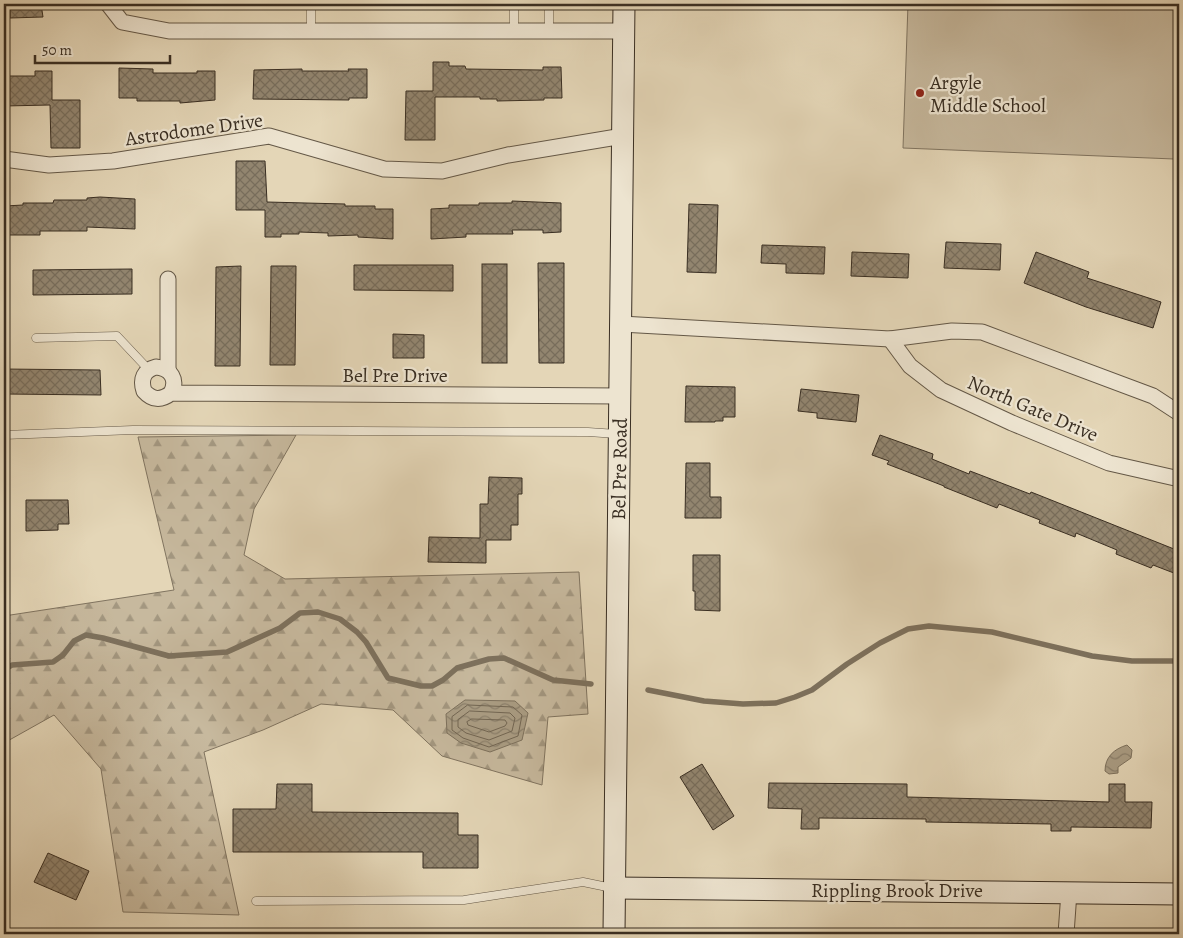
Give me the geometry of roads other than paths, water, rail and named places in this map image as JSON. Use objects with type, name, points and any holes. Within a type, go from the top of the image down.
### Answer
[{"type":"main road","name":"Bel Pre Road","points":[[614,934],[624,4]]},
{"type":"main road","name":"Rippling Brook Drive","points":[[614,888],[1179,894]]},
{"type":"street","points":[[108,4],[122,22],[169,31],[624,31]]},
{"type":"street","name":"Astrodome Drive","points":[[4,159],[49,165],[113,161],[269,136],[384,169],[442,171],[508,155],[623,136]]},
{"type":"street","points":[[168,279],[168,370]]},
{"type":"street","points":[[621,324],[890,339],[952,331],[982,332],[1153,396],[1179,413]]},
{"type":"street","name":"North Gate Drive","points":[[890,339],[910,366],[941,390],[1109,463],[1175,478],[1179,477]]},
{"type":"street","points":[[149,370],[156,366],[168,370],[174,381],[174,388],[171,393]]},
{"type":"street","name":"Bel Pre Drive","points":[[149,370],[142,378],[142,385],[148,396],[160,399],[171,393],[620,396]]},
{"type":"street","points":[[1066,934],[1069,892]]},
{"type":"lane","points":[[311,4],[311,32]]},
{"type":"lane","points":[[514,4],[514,32]]},
{"type":"lane","points":[[549,4],[550,32]]},
{"type":"lane","points":[[36,338],[117,336],[149,370]]},
{"type":"lane","points":[[4,435],[133,430],[588,432],[619,434]]},
{"type":"lane","points":[[256,901],[464,900],[584,882],[614,888]]},
{"type":"water","points":[[465,700],[515,701],[528,713],[522,740],[490,752],[461,743],[447,733],[446,714]]},
{"type":"water","points":[[1127,745],[1132,750],[1131,758],[1118,767],[1118,773],[1109,774],[1105,771],[1105,766],[1111,754]]},
{"type":"waterway","points":[[4,670],[12,665],[53,662],[63,655],[74,641],[86,635],[169,656],[227,652],[280,628],[300,613],[318,612],[340,619],[357,632],[366,642],[388,678],[421,686],[432,686],[443,680],[457,668],[489,659],[504,658],[553,680],[591,684]]},
{"type":"waterway","points":[[648,690],[704,701],[743,704],[776,703],[812,690],[880,643],[908,629],[929,626],[992,632],[1092,656],[1132,661],[1179,661]]},
{"type":"place","name":"Argyle Middle School","points":[[920,93]]}]
